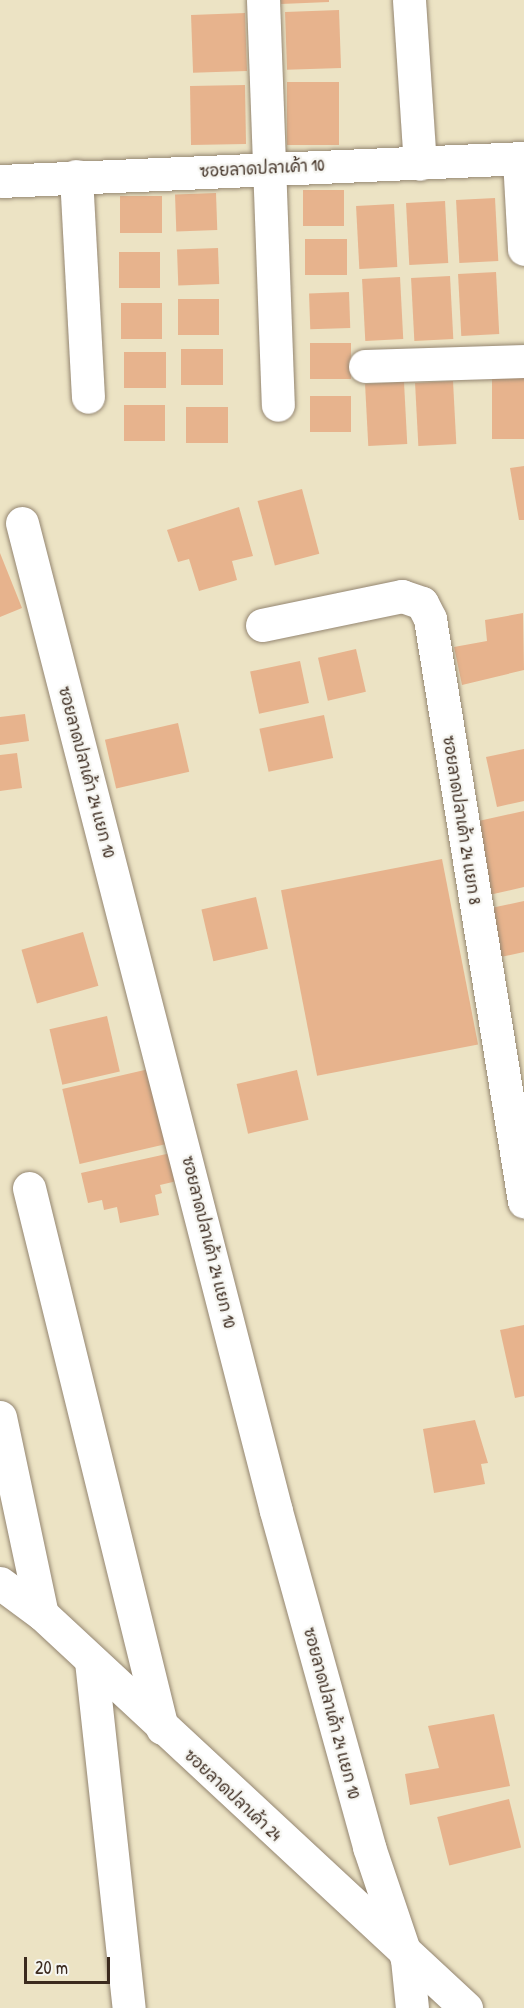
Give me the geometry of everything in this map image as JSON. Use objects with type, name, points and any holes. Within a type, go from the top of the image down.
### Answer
[{"type":"street","points":[[263,0],[278,405]]},
{"type":"street","points":[[409,0],[420,164]]},
{"type":"street","points":[[522,158],[524,249]]},
{"type":"street","name":"ซอยลาดปลาเค้า 10","points":[[0,181],[268,166],[420,164],[522,158]]},
{"type":"street","points":[[76,176],[88,396]]},
{"type":"street","points":[[365,366],[524,361]]},
{"type":"street","name":"ซอยลาดปลาเค้า 24 แยก 10","points":[[21,524],[276,1511],[369,1848],[407,1959],[412,2008]]},
{"type":"street","name":"ซอยลาดปลาเค้า 24 แยก 8","points":[[262,625],[402,596],[422,603],[430,619],[524,1201]]},
{"type":"street","points":[[29,1188],[162,1728]]},
{"type":"street","points":[[0,1417],[42,1614]]},
{"type":"street","name":"ซอยลาดปลาเค้า 24","points":[[0,1583],[42,1614],[407,1959],[466,2008]]},
{"type":"street","points":[[91,1661],[129,2008]]},
{"type":"building","points":[[281,0],[329,0],[329,2],[281,4]]},
{"type":"building","points":[[339,10],[341,68],[287,70],[285,12]]},
{"type":"building","points":[[245,13],[247,71],[193,73],[191,15]]},
{"type":"building","points":[[287,82],[339,82],[339,145],[287,145]]},
{"type":"building","points":[[245,85],[246,144],[191,145],[190,86]]},
{"type":"building","points":[[303,190],[344,190],[344,226],[303,226]]},
{"type":"building","points":[[216,193],[217,230],[176,231],[175,194]]},
{"type":"building","points":[[120,196],[162,196],[162,233],[120,233]]},
{"type":"building","points":[[495,198],[498,261],[459,263],[456,200]]},
{"type":"building","points":[[445,201],[448,263],[409,265],[406,203]]},
{"type":"building","points":[[394,204],[397,267],[359,269],[356,206]]},
{"type":"building","points":[[305,239],[347,239],[347,275],[305,275]]},
{"type":"building","points":[[218,248],[219,284],[178,285],[177,249]]},
{"type":"building","points":[[119,252],[160,252],[160,288],[119,288]]},
{"type":"building","points":[[496,272],[499,334],[461,336],[458,274]]},
{"type":"building","points":[[450,276],[453,339],[414,341],[411,278]]},
{"type":"building","points":[[400,277],[403,339],[365,341],[362,279]]},
{"type":"building","points":[[349,292],[350,328],[310,329],[309,293]]},
{"type":"building","points":[[178,299],[219,299],[219,335],[178,335]]},
{"type":"building","points":[[121,303],[162,303],[162,339],[121,339]]},
{"type":"building","points":[[310,343],[351,343],[351,379],[310,379]]},
{"type":"building","points":[[181,349],[223,349],[223,385],[181,385]]},
{"type":"building","points":[[124,352],[166,352],[166,388],[124,388]]},
{"type":"building","points":[[492,376],[524,376],[524,439],[492,439]]},
{"type":"building","points":[[453,381],[456,444],[418,446],[415,383]]},
{"type":"building","points":[[404,382],[407,444],[368,446],[365,384]]},
{"type":"building","points":[[310,396],[351,396],[351,432],[310,432]]},
{"type":"building","points":[[124,405],[165,405],[165,441],[124,441]]},
{"type":"building","points":[[186,407],[228,407],[228,443],[186,443]]},
{"type":"building","points":[[524,466],[524,520],[519,520],[510,468]]},
{"type":"building","points":[[302,489],[319,554],[275,566],[258,501]]},
{"type":"building","points":[[239,507],[253,556],[232,561],[237,580],[199,591],[189,559],[178,562],[167,530]]},
{"type":"building","points":[[0,553],[22,608],[0,617]]},
{"type":"building","points":[[523,613],[524,670],[462,685],[454,647],[487,641],[485,620]]},
{"type":"building","points":[[356,649],[366,692],[328,701],[318,658]]},
{"type":"building","points":[[300,661],[309,703],[259,714],[250,672]]},
{"type":"building","points":[[25,714],[29,741],[0,745],[0,717]]},
{"type":"building","points":[[324,715],[333,758],[269,772],[259,729]]},
{"type":"building","points":[[178,723],[189,772],[116,789],[105,740]]},
{"type":"building","points":[[524,749],[524,801],[497,807],[486,757]]},
{"type":"building","points":[[17,753],[22,788],[0,791],[0,755]]},
{"type":"building","points":[[524,811],[524,887],[489,895],[474,822]]},
{"type":"building","points":[[442,859],[478,1045],[317,1076],[281,890]]},
{"type":"building","points":[[256,897],[268,949],[213,961],[201,910]]},
{"type":"building","points":[[524,901],[524,952],[501,957],[491,908]]},
{"type":"building","points":[[83,932],[98,986],[37,1003],[21,950]]},
{"type":"building","points":[[107,1016],[120,1072],[62,1085],[50,1029]]},
{"type":"building","points":[[149,1069],[166,1144],[80,1164],[62,1089]]},
{"type":"building","points":[[297,1070],[308,1120],[248,1134],[237,1084]]},
{"type":"building","points":[[171,1153],[177,1181],[160,1185],[162,1193],[155,1195],[159,1215],[120,1223],[117,1207],[104,1210],[102,1200],[88,1203],[81,1173]]},
{"type":"building","points":[[524,1325],[524,1396],[515,1398],[500,1330]]},
{"type":"building","points":[[475,1420],[488,1463],[481,1464],[485,1484],[434,1493],[423,1429]]},
{"type":"building","points":[[494,1714],[510,1786],[410,1805],[405,1774],[439,1768],[428,1726]]},
{"type":"building","points":[[509,1799],[521,1848],[449,1865],[437,1817]]}]
